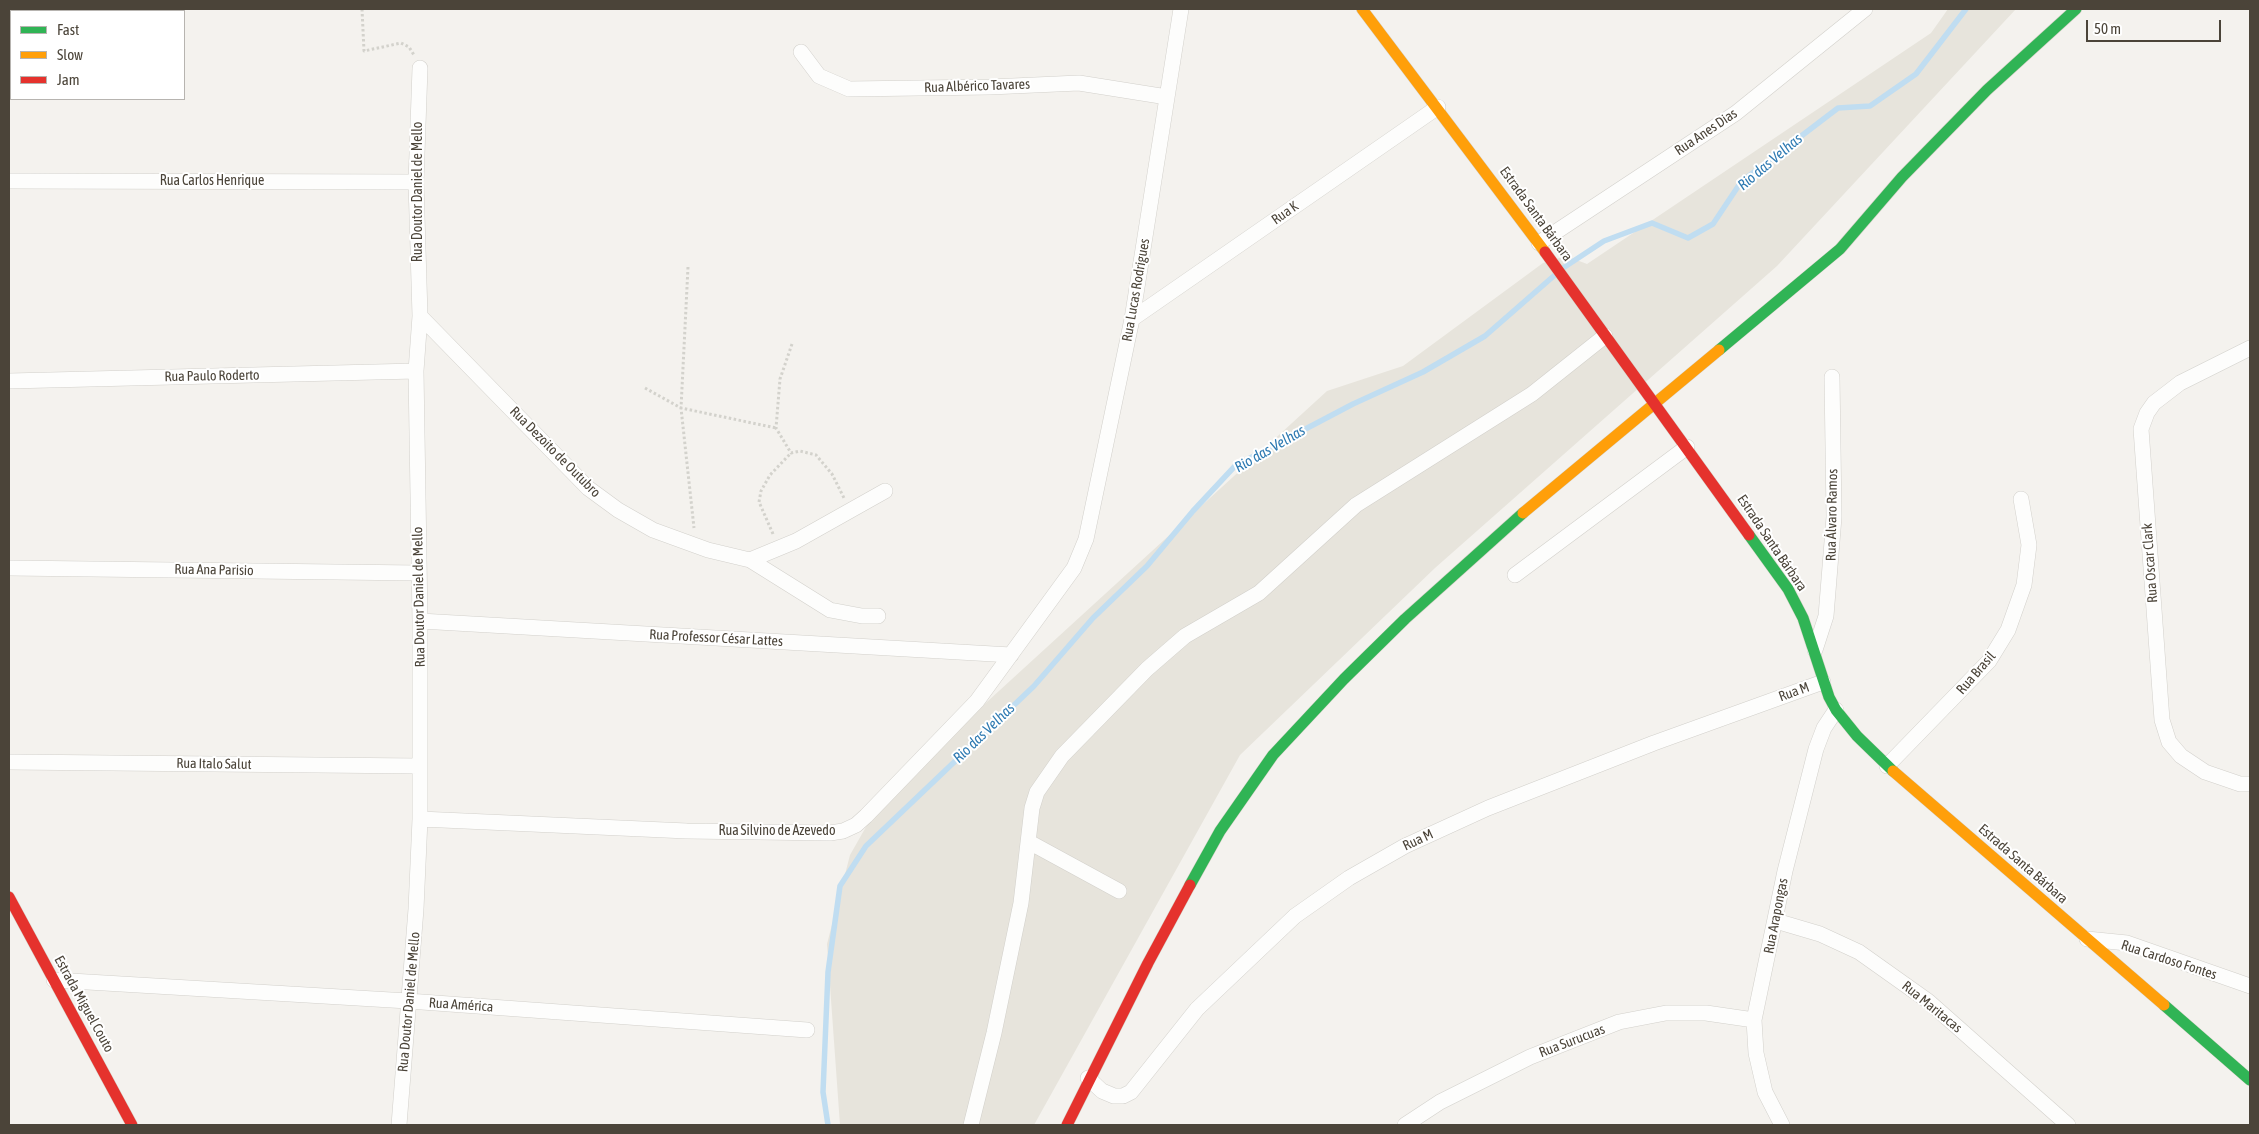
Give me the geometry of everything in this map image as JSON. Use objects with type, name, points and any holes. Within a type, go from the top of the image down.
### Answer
[{"type":"street","name":"Rua Lucas Rodrigues","points":[[1074,568],[1086,540],[1097,494],[1132,319],[1181,9]]},
{"type":"street","name":"Estrada Santa Bárbara","points":[[1362,9],[1438,107],[1542,247],[1788,589],[1803,618],[1815,650],[1823,682],[1836,710],[1857,736],[1887,766],[2250,1080]]},
{"type":"street","name":"Rua Anes Dias","points":[[1542,247],[1736,113],[1865,9]]},
{"type":"street","points":[[1067,1125],[1088,1078],[1220,831],[1273,756],[1344,679],[1405,619],[1533,504],[1840,249],[1902,178],[1987,90],[2076,9]]},
{"type":"street","name":"Rua Albérico Tavares","points":[[801,52],[819,76],[849,89],[990,87],[1079,83],[1167,96]]},
{"type":"street","name":"Rua Doutor Daniel de Mello","points":[[399,1125],[416,909],[420,819],[420,621],[416,371],[420,316],[416,182],[420,68]]},
{"type":"street","name":"Rua K","points":[[1132,319],[1438,107]]},
{"type":"street","name":"Rua Carlos Henrique","points":[[9,181],[416,182]]},
{"type":"street","name":"Rua Dezoito de Outubro","points":[[420,316],[588,488],[618,510],[652,530],[696,546],[750,560],[830,610],[862,616],[878,616]]},
{"type":"street","points":[[971,1125],[994,1033],[1020,912],[1032,808],[1044,779],[1062,756],[1147,669],[1185,636],[1259,593],[1356,505],[1532,394],[1605,336]]},
{"type":"street","name":"Rua Oscar Clark","points":[[2250,348],[2174,388],[2154,403],[2147,413],[2142,429],[2162,720],[2169,742],[2181,756],[2205,772],[2240,784],[2250,784]]},
{"type":"street","name":"Rua Paulo Roderto","points":[[9,381],[416,371]]},
{"type":"street","name":"Rua Álvaro Ramos","points":[[1815,650],[1826,616],[1834,517],[1832,377]]},
{"type":"street","points":[[1515,574],[1687,447]]},
{"type":"street","points":[[750,560],[780,548],[885,491]]},
{"type":"street","name":"Rua Brasil","points":[[1887,766],[1989,661],[2008,630],[2024,585],[2029,545],[2021,500]]},
{"type":"street","name":"Rua Ana Parisio","points":[[9,568],[418,573]]},
{"type":"street","name":"Rua Silvino de Azevedo","points":[[420,819],[687,832],[830,833],[843,831],[856,825],[866,816],[977,701],[1012,656],[1074,568]]},
{"type":"street","name":"Rua Professor César Lattes","points":[[420,621],[1012,656]]},
{"type":"street","name":"Rua M","points":[[1088,1078],[1102,1090],[1114,1096],[1124,1096],[1131,1092],[1197,1009],[1295,916],[1349,878],[1405,846],[1488,808],[1543,786],[1823,682]]},
{"type":"street","name":"Rua Arapongas","points":[[1782,1125],[1765,1092],[1756,1053],[1754,1020],[1785,871],[1816,749],[1824,728],[1836,710]]},
{"type":"street","name":"Rua Italo Salut","points":[[9,762],[419,766]]},
{"type":"street","points":[[1029,842],[1119,891]]},
{"type":"street","name":"Estrada Miguel Couto","points":[[9,897],[132,1125]]},
{"type":"street","name":"Rua Maritacas","points":[[1776,920],[1820,934],[1859,952],[1928,1001],[2068,1125]]},
{"type":"street","name":"Rua Cardoso Fontes","points":[[2086,940],[2128,943],[2250,986]]},
{"type":"street","name":"Rua América","points":[[54,980],[408,1001],[807,1030]]},
{"type":"street","name":"Rua Surucuas","points":[[1405,1125],[1440,1102],[1530,1057],[1619,1022],[1666,1013],[1706,1013],[1754,1020]]},
{"type":"path","points":[[362,9],[364,51],[401,43],[409,47],[420,68]]},
{"type":"path","points":[[688,267],[681,408],[696,546]]},
{"type":"path","points":[[790,453],[776,428],[780,379],[792,344]]},
{"type":"path","points":[[645,388],[681,408],[776,428]]},
{"type":"path","points":[[780,548],[764,517],[759,502],[761,491],[770,475],[790,453],[800,451],[816,455],[832,474],[850,510]]},
{"type":"shaded area","points":[[1948,9],[2016,9],[1777,266],[1435,568],[1240,755],[1034,1125],[840,1125],[827,944],[850,855],[883,797],[1327,391],[1403,366],[1543,263],[1566,256],[1587,264],[1931,33]]},
{"type":"waterway","name":"Rio das Velhas","points":[[1563,268],[1604,241],[1652,223],[1688,238],[1713,224],[1741,182],[1838,108],[1870,106],[1916,74],[1966,9]]},
{"type":"waterway","name":"Rio das Velhas","points":[[828,1125],[823,1092],[828,972],[840,886],[866,846],[1034,686],[1093,618],[1147,566],[1193,511],[1235,466],[1353,404],[1423,372],[1485,336],[1556,274]]},
{"type":"traffic: fast","points":[[1719,350],[1840,249],[1902,177],[1987,90],[2076,9]]},
{"type":"traffic: fast","points":[[1190,885],[1220,831],[1273,755],[1344,679],[1405,619],[1523,513]]},
{"type":"traffic: fast","points":[[1749,535],[1788,589],[1803,618],[1829,697],[1836,710],[1857,736],[1893,771]]},
{"type":"traffic: fast","points":[[2164,1005],[2250,1080]]},
{"type":"traffic: slow","points":[[1362,9],[1545,252]]},
{"type":"traffic: slow","points":[[1523,513],[1719,350]]},
{"type":"traffic: slow","points":[[1893,771],[2164,1005]]},
{"type":"traffic: jam","points":[[1545,252],[1749,535]]},
{"type":"traffic: jam","points":[[1067,1125],[1148,963],[1190,885]]},
{"type":"traffic: jam","points":[[9,897],[132,1125]]}]
